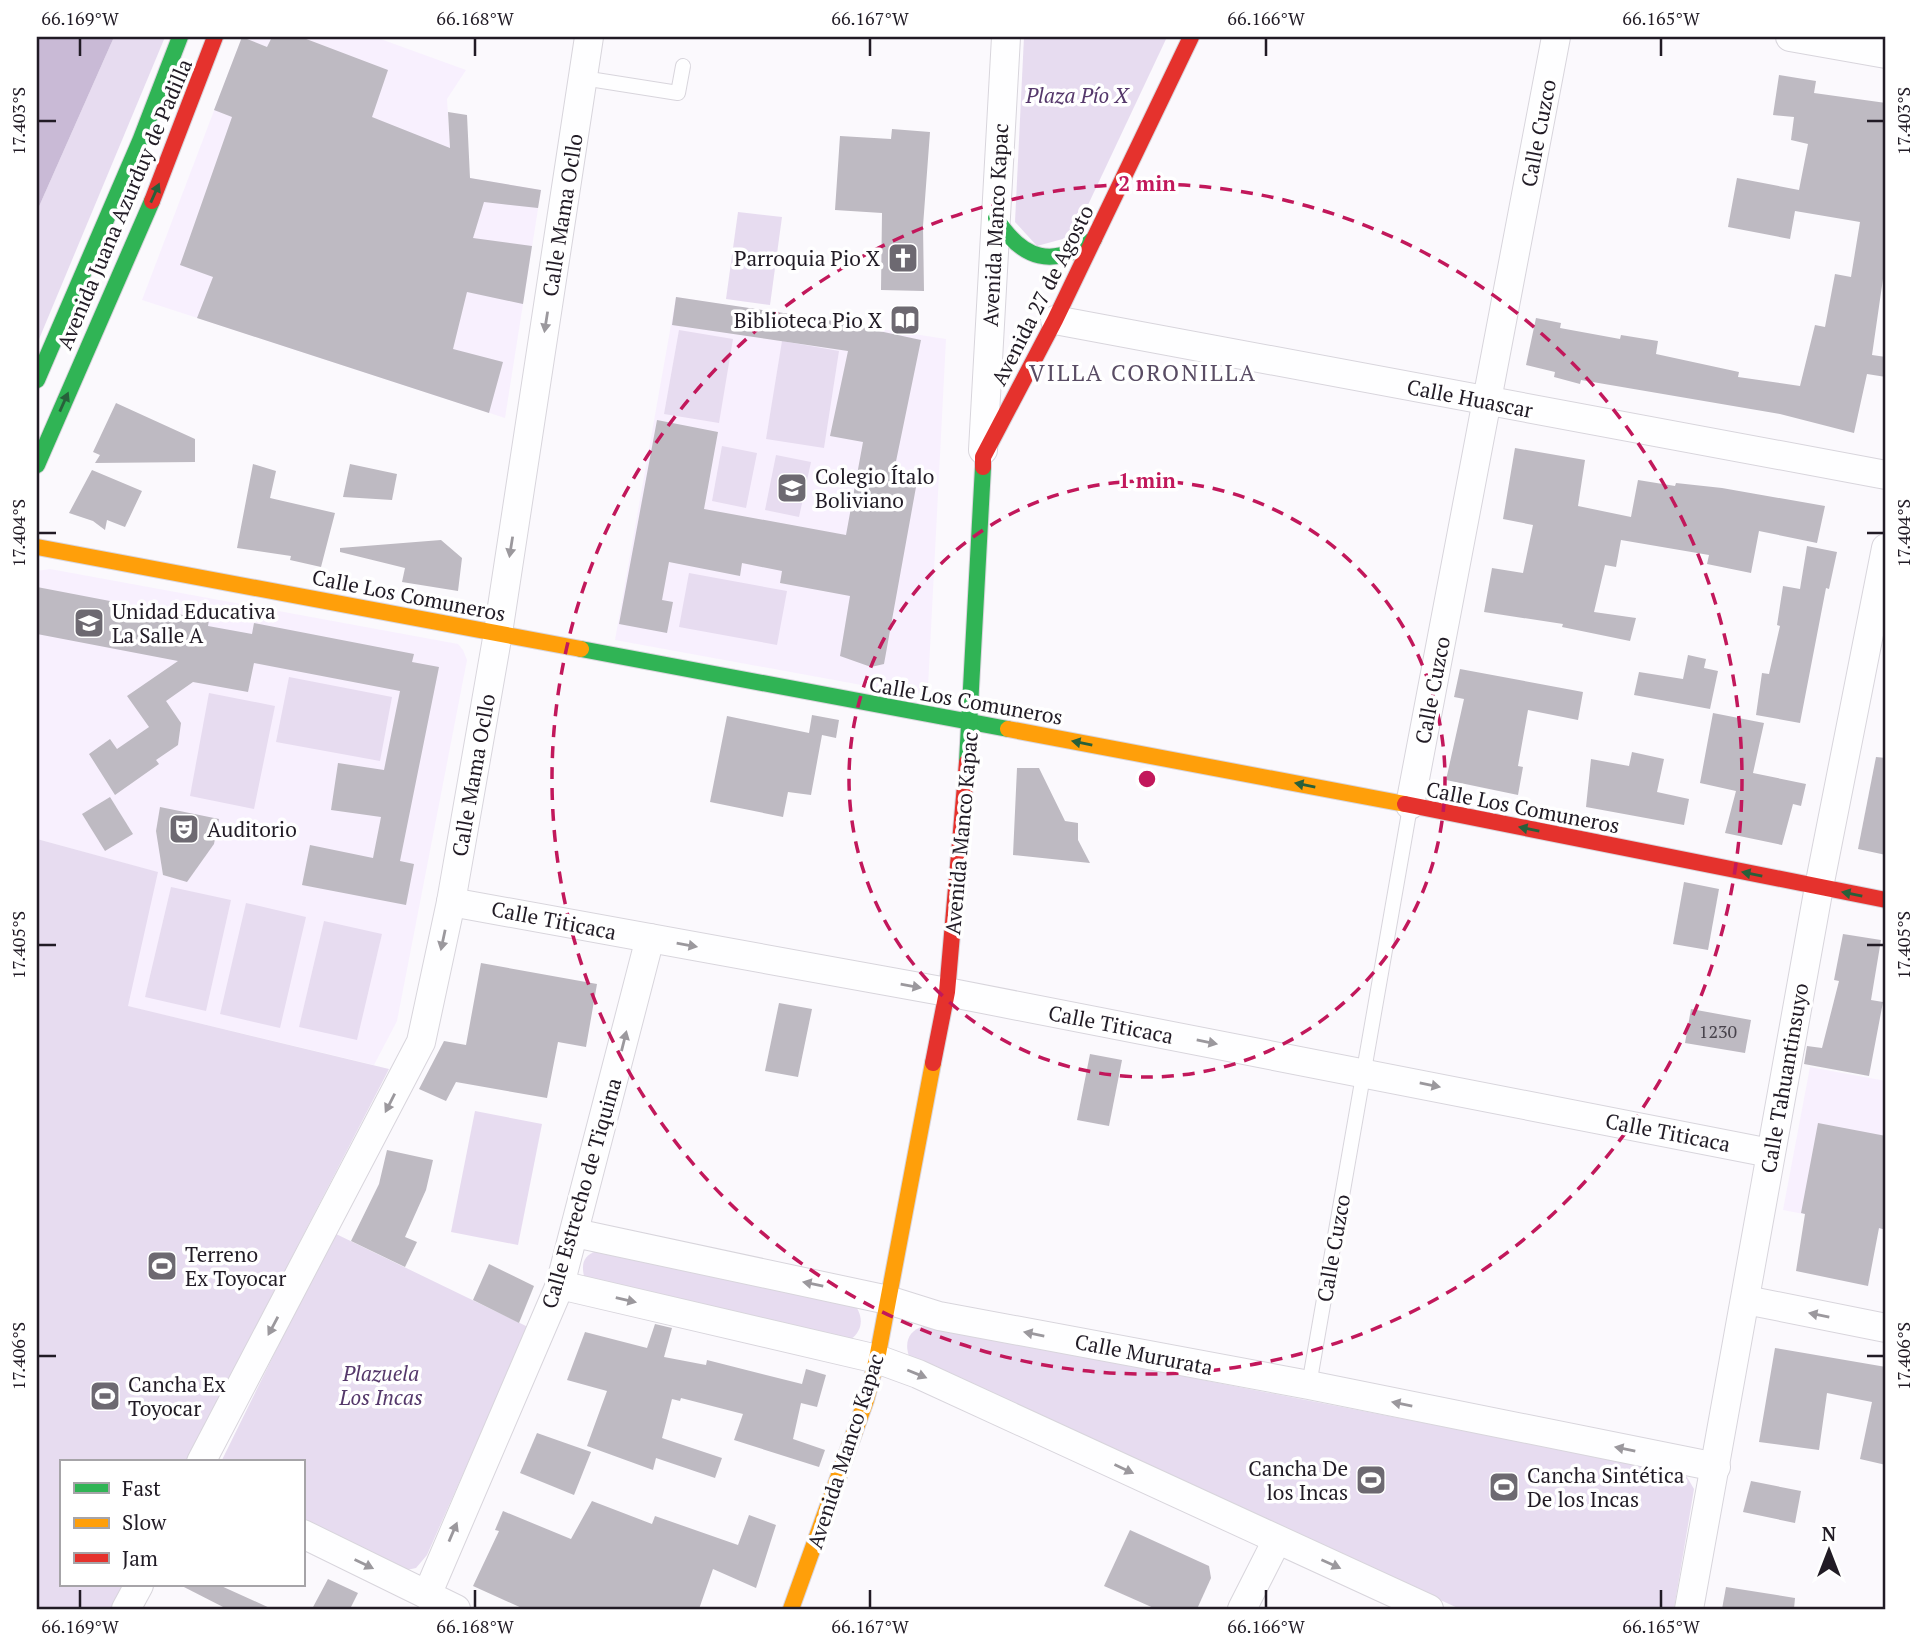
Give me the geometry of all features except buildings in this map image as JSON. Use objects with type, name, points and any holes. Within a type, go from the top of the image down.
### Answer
[{"type":"street","name":"Avenida Juana Azurduy de Padilla","points":[[37,380],[140,141],[180,37]]},
{"type":"street","name":"Avenida Juana Azurduy de Padilla","points":[[37,465],[169,161],[215,37]]},
{"type":"street","name":"Calle Mama Ocllo","points":[[202,1460],[421,1042],[451,902],[498,633],[589,37]]},
{"type":"street","name":"Avenida Manco Kapac","points":[[791,1609],[866,1400],[877,1359],[947,992],[971,722],[1006,37]]},
{"type":"street","name":"Avenida 27 de Agosto","points":[[983,457],[1055,320],[1191,37]]},
{"type":"street","name":"Calle Cuzco","points":[[1410,805],[1556,37]]},
{"type":"street","points":[[1790,37],[1886,54]]},
{"type":"street","points":[[996,218],[1005,236],[1021,250],[1039,256],[1061,257],[1079,252],[1094,239]]},
{"type":"street","name":"Calle Huascar","points":[[1055,320],[1886,475]]},
{"type":"street","name":"Calle Los Comuneros","points":[[37,547],[1410,805],[1886,900]]},
{"type":"street","name":"Calle Tahuantinsuyo","points":[[1689,1609],[1819,887],[1886,548]]},
{"type":"street","name":"Calle Titicaca","points":[[451,902],[947,992],[1770,1153]]},
{"type":"street","name":"Calle Estrecho de Tiquina","points":[[427,1595],[559,1285],[575,1233],[650,938]]},
{"type":"street","name":"Calle Mururata","points":[[575,1233],[888,1300],[939,1316],[1309,1385],[1716,1467]]},
{"type":"street","points":[[559,1285],[877,1359],[918,1374],[1429,1609]]},
{"type":"street","points":[[1746,1300],[1886,1328]]},
{"type":"street","points":[[304,1534],[456,1609]]},
{"type":"street","points":[[1242,1609],[1277,1540]]},
{"type":"street","points":[[127,1609],[138,1586]]},
{"type":"lane","points":[[583,78],[678,93],[683,65]]},
{"type":"lane","name":"Calle Cuzco","points":[[1309,1385],[1410,805]]},
{"type":"shaded area","points":[[37,37],[114,37],[37,211]]},
{"type":"shaded area","points":[[242,37],[375,37],[466,70],[447,99],[452,175],[541,190],[505,418],[142,300]]},
{"type":"shaded area","name":"Colegio Ítalo Boliviano","points":[[676,297],[946,339],[928,687],[916,695],[615,640]]},
{"type":"shaded area","points":[[50,569],[458,644],[463,650],[467,660],[397,1021],[374,1065],[127,1006],[157,872],[37,839],[37,571]]},
{"type":"shaded area","points":[[1810,1067],[1886,1081],[1886,1230],[1783,1210]]},
{"type":"green space","points":[[114,37],[165,37],[37,344],[37,211]]},
{"type":"green space","name":"Plaza Pío X","points":[[1024,37],[1167,37],[1079,224],[1070,237],[1037,246],[1015,222]]},
{"type":"green space","points":[[738,212],[782,217],[770,305],[726,299]]},
{"type":"green space","points":[[679,330],[733,339],[719,423],[664,414]]},
{"type":"green space","points":[[782,341],[839,351],[824,448],[766,439]]},
{"type":"green space","points":[[722,446],[757,453],[746,508],[712,501]]},
{"type":"green space","points":[[776,455],[811,462],[799,517],[765,510]]},
{"type":"green space","points":[[689,573],[787,591],[777,645],[679,627]]},
{"type":"green space","points":[[289,677],[392,697],[380,761],[276,742]]},
{"type":"green space","points":[[209,693],[275,706],[254,809],[190,796]]},
{"type":"green space","name":"Terreno Ex Toyocar","points":[[37,839],[158,872],[128,1006],[389,1069],[187,1460],[60,1460],[60,1586],[122,1586],[110,1609],[37,1609]]},
{"type":"green space","points":[[171,887],[231,900],[206,1011],[145,997]]},
{"type":"green space","points":[[246,903],[306,917],[280,1028],[220,1014]]},
{"type":"green space","points":[[324,921],[382,934],[357,1040],[299,1027]]},
{"type":"green space","points":[[475,1111],[542,1124],[518,1245],[451,1232]]},
{"type":"green space","name":"Plazuela Los Incas","points":[[334,1233],[528,1327],[427,1555],[416,1568],[402,1571],[304,1522],[304,1460],[222,1460]]},
{"type":"green space","points":[[597,1251],[851,1301],[860,1315],[859,1330],[851,1339],[589,1281],[584,1276],[583,1263],[586,1257]]},
{"type":"green space","points":[[924,1326],[1677,1472],[1687,1477],[1694,1489],[1674,1609],[1460,1609],[910,1359],[908,1339],[914,1331]]},
{"type":"traffic: fast","points":[[37,380],[140,141],[180,37]]},
{"type":"traffic: fast","points":[[37,465],[152,201]]},
{"type":"traffic: fast","points":[[996,218],[1017,243],[1039,256],[1065,254],[1094,239]]},
{"type":"traffic: fast","points":[[967,762],[983,467]]},
{"type":"traffic: fast","points":[[581,649],[1008,729]]},
{"type":"traffic: slow","points":[[37,547],[581,649]]},
{"type":"traffic: slow","points":[[1008,729],[1405,804]]},
{"type":"traffic: slow","points":[[791,1609],[866,1400],[877,1359],[933,1063]]},
{"type":"traffic: jam","points":[[152,201],[215,37]]},
{"type":"traffic: jam","points":[[983,467],[983,457],[1055,320],[1191,37]]},
{"type":"traffic: jam","points":[[933,1063],[947,992],[967,762]]},
{"type":"traffic: jam","points":[[1405,804],[1886,900]]},
{"type":"place","name":"Parroquia Pio X","points":[[903,258]]},
{"type":"place","name":"Biblioteca Pio X","points":[[905,320]]},
{"type":"place","name":"Colegio Ítalo Boliviano","points":[[792,488]]},
{"type":"place","name":"Unidad Educativa La Salle A","points":[[89,623]]},
{"type":"place","name":"Auditorio","points":[[184,829]]},
{"type":"place","name":"Terreno Ex Toyocar","points":[[162,1266]]},
{"type":"place","name":"Cancha Ex Toyocar","points":[[105,1396]]},
{"type":"place","name":"Cancha De los Incas","points":[[1371,1480]]},
{"type":"place","name":"Cancha Sintética De los Incas","points":[[1504,1487]]},
{"type":"district","name":"VILLA CORONILLA","points":[[1143,372]]}]
